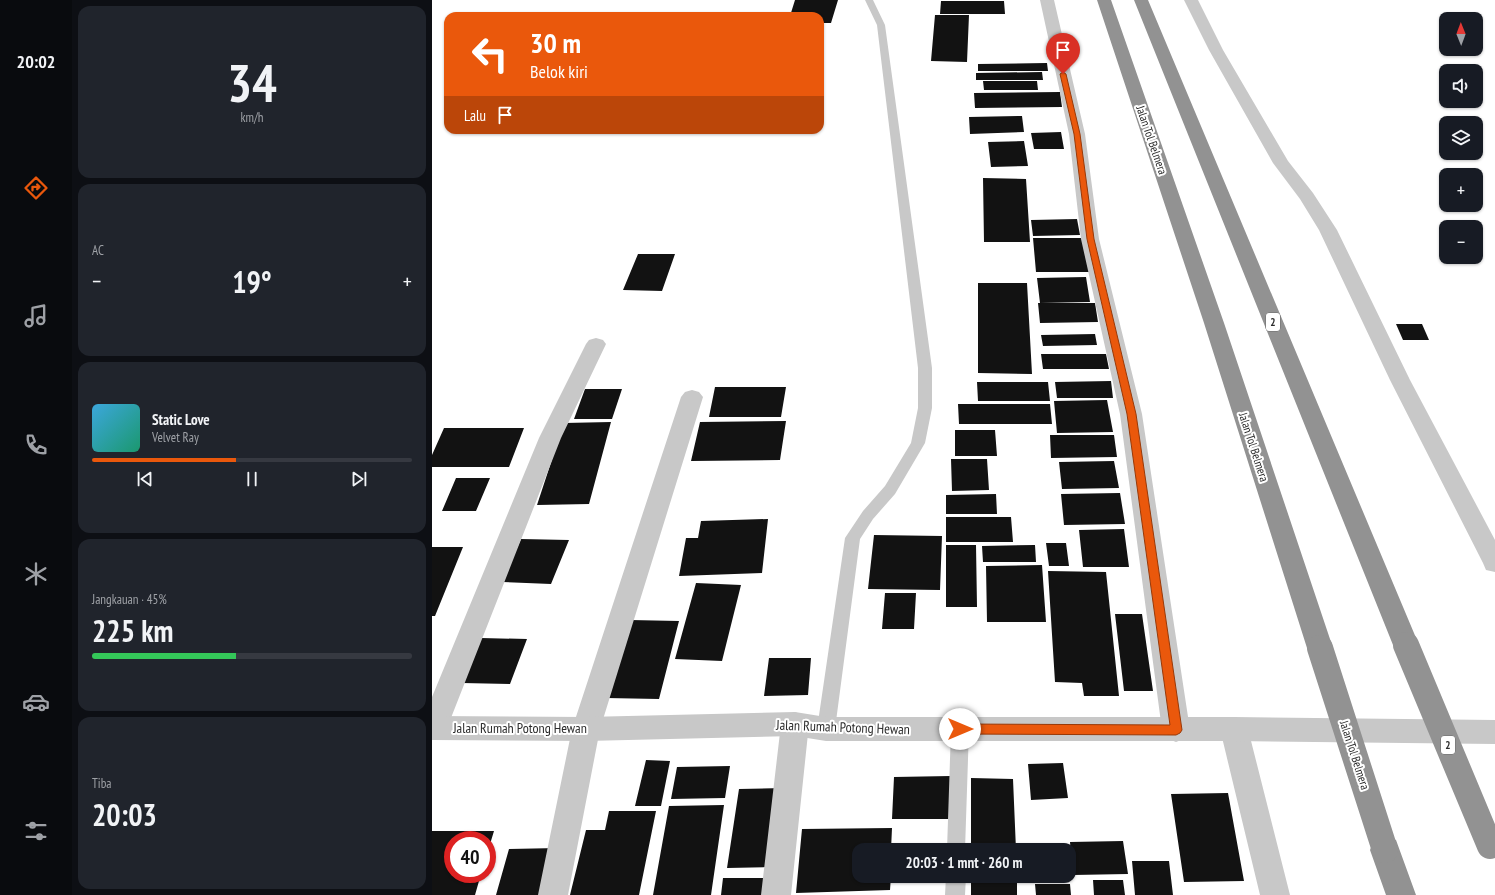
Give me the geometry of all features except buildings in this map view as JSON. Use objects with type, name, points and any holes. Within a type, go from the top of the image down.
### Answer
[{"type":"highway","name":"Jalan Tol Belmera","points":[[1104,0],[1214,323],[1401,895]]},
{"type":"highway","name":"2","points":[[1141,0],[1406,645],[1493,851]]},
{"type":"street","points":[[1047,0],[1077,134],[1090,239],[1131,414],[1176,730]]},
{"type":"street","points":[[1191,0],[1216,50],[1281,163],[1307,197],[1328,230],[1400,380],[1495,563]]},
{"type":"street","points":[[433,728],[550,438],[596,344]]},
{"type":"street","points":[[553,895],[586,729],[692,397]]},
{"type":"street","name":"Jalan Rumah Potong Hewan","points":[[433,728],[586,729],[796,724],[826,729],[1234,729],[1495,732]]},
{"type":"street","points":[[776,895],[796,724]]},
{"type":"street","points":[[1234,729],[1276,895]]},
{"type":"lane","points":[[826,729],[853,538],[868,514],[890,490],[918,443],[925,408],[925,368],[881,25],[869,0]]},
{"type":"lane","points":[[956,843],[960,729]]},
{"type":"lane","points":[[955,895],[956,883]]},
{"type":"route","points":[[960,729],[1176,730],[1131,414],[1090,239],[1077,134],[1063,74]]}]
